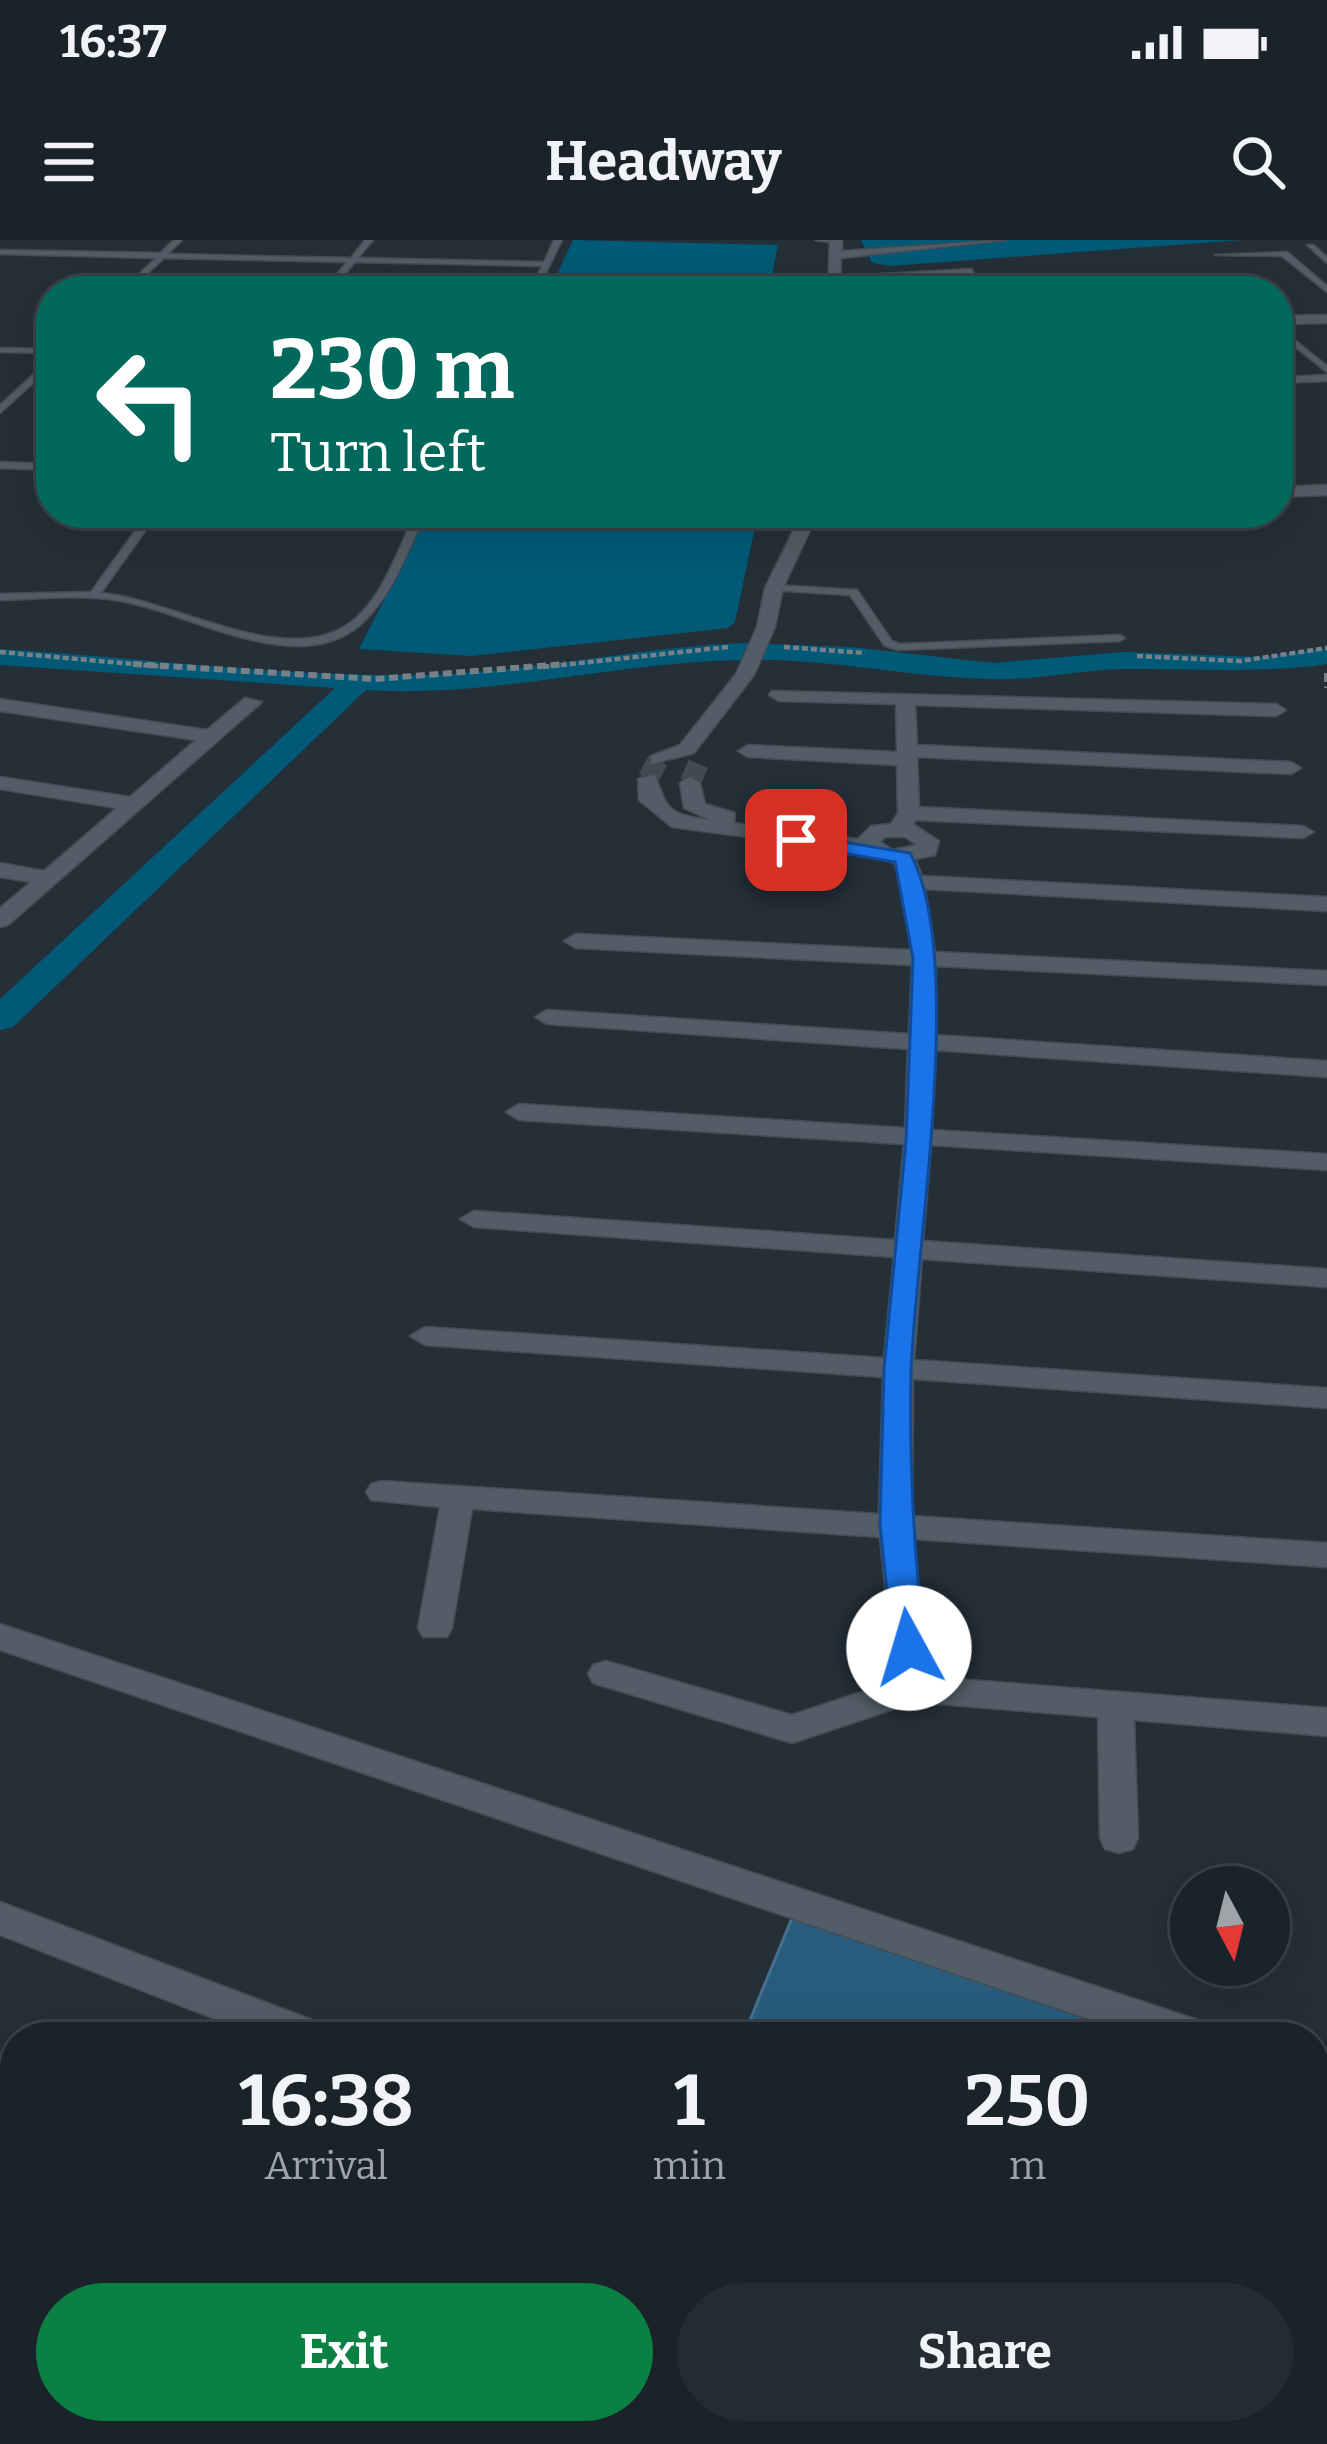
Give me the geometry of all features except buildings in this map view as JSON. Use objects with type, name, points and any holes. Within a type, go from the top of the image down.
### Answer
[{"type":"street","points":[[834,276],[836,245],[1000,240]]},
{"type":"street","points":[[1293,322],[1327,319]]},
{"type":"street","points":[[1293,491],[1327,490]]},
{"type":"street","points":[[803,528],[774,588],[766,627],[746,675],[693,754],[653,770],[649,800],[672,821],[906,845],[1327,904]]},
{"type":"street","points":[[779,694],[1276,710]]},
{"type":"street","points":[[905,697],[906,845],[924,959],[918,1141],[904,1252],[898,1369],[895,1525],[914,1689]]},
{"type":"street","points":[[0,920],[252,702]]},
{"type":"street","points":[[0,705],[213,736]]},
{"type":"street","points":[[748,751],[1291,768]]},
{"type":"street","points":[[0,783],[134,804]]},
{"type":"street","points":[[690,783],[694,808],[720,817],[870,841]]},
{"type":"street","points":[[906,845],[1303,832]]},
{"type":"street","points":[[0,870],[48,878]]},
{"type":"street","points":[[576,941],[1327,978]]},
{"type":"street","points":[[547,1017],[1327,1069]]},
{"type":"street","points":[[519,1112],[918,1141],[1327,1162]]},
{"type":"street","points":[[474,1219],[1327,1278]]},
{"type":"street","points":[[425,1336],[1327,1398]]},
{"type":"street","points":[[382,1492],[1327,1555]]},
{"type":"street","points":[[435,1628],[458,1496]]},
{"type":"street","points":[[0,1637],[1150,2022]]},
{"type":"street","points":[[606,1674],[792,1729],[914,1689],[1327,1722]]},
{"type":"street","points":[[1116,1705],[1119,1838]]},
{"type":"street","points":[[0,1918],[269,2022]]},
{"type":"lane","points":[[0,249],[8,240]]},
{"type":"lane","points":[[140,276],[178,240]]},
{"type":"lane","points":[[339,276],[369,240]]},
{"type":"lane","points":[[539,276],[558,240]]},
{"type":"lane","points":[[819,240],[836,245]]},
{"type":"lane","points":[[1310,247],[1327,261]]},
{"type":"lane","points":[[0,249],[545,264]]},
{"type":"lane","points":[[1219,254],[1284,254],[1327,290]]},
{"type":"lane","points":[[918,276],[971,271]]},
{"type":"lane","points":[[1293,339],[1327,374]]},
{"type":"lane","points":[[0,350],[36,351]]},
{"type":"lane","points":[[1293,378],[1327,374]]},
{"type":"lane","points":[[0,410],[36,377]]},
{"type":"lane","points":[[0,465],[36,466]]},
{"type":"lane","points":[[94,595],[142,528]]},
{"type":"lane","points":[[0,597],[94,595],[127,599],[186,620],[257,637],[335,635],[356,624],[412,528]]},
{"type":"lane","points":[[774,588],[853,592],[888,643],[897,647],[1120,638]]},
{"type":"path","points":[[777,646],[885,656]]},
{"type":"path","points":[[0,652],[394,678],[499,674],[622,653],[731,647]]},
{"type":"path","points":[[1123,655],[1240,661],[1327,648]]},
{"type":"path","points":[[1327,674],[1327,688]]},
{"type":"water","points":[[573,240],[778,245],[772,276],[556,276]]},
{"type":"water","points":[[861,240],[1242,240],[891,266],[872,263]]},
{"type":"water","points":[[420,528],[755,528],[735,622],[728,628],[472,656],[359,649]]},
{"type":"waterway","points":[[0,657],[410,684],[505,679],[644,656],[741,651],[850,655],[993,671],[1124,660],[1261,665],[1327,656]]},
{"type":"waterway","points":[[0,1019],[356,684]]},
{"type":"tunnel","points":[[648,779],[658,760]]},
{"type":"tunnel","points":[[690,783],[700,760]]},
{"type":"route","points":[[796,840],[903,857],[913,882],[924,959],[918,1141],[904,1252],[898,1369],[895,1525],[909,1648]]}]
